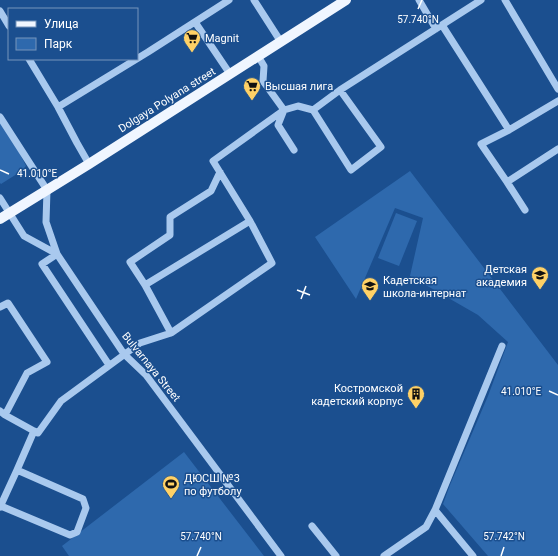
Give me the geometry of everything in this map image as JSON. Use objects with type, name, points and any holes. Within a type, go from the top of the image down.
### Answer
[{"type":"main road","name":"Dolgaya Polyana street","points":[[0,220],[346,0]]},
{"type":"street","points":[[138,58],[229,0]]},
{"type":"street","points":[[254,0],[281,42]]},
{"type":"street","points":[[419,0],[509,130]]},
{"type":"street","points":[[313,110],[340,90],[481,0]]},
{"type":"street","points":[[505,0],[558,89]]},
{"type":"street","points":[[0,11],[8,24]]},
{"type":"street","points":[[195,22],[230,74]]},
{"type":"street","points":[[258,56],[264,66],[263,80],[284,110]]},
{"type":"street","points":[[30,60],[58,107],[89,164]]},
{"type":"street","points":[[58,107],[135,60]]},
{"type":"street","points":[[0,308],[8,303],[47,362],[27,373],[3,413],[38,433],[61,401],[124,354],[140,343],[170,333],[272,263],[250,221],[213,161],[284,110],[298,106],[313,110],[351,170],[381,148],[340,90]]},
{"type":"street","points":[[525,210],[481,144],[509,130],[558,101]]},
{"type":"street","points":[[284,110],[278,125],[294,150]]},
{"type":"street","points":[[0,117],[47,190],[46,222],[57,254],[42,264],[110,365]]},
{"type":"street","points":[[507,182],[558,149]]},
{"type":"street","points":[[170,333],[145,285],[130,262],[170,235],[170,217],[211,191],[220,172]]},
{"type":"street","name":"Bulvarnaya Street","points":[[0,198],[24,236],[57,254],[124,354],[146,375],[281,556]]},
{"type":"street","points":[[145,285],[250,221]]},
{"type":"street","points":[[384,556],[426,527],[435,510],[502,346]]},
{"type":"street","points":[[17,470],[83,499],[86,508],[77,532],[70,535],[0,506],[34,431]]},
{"type":"street","points":[[435,510],[473,556]]},
{"type":"street","points":[[312,526],[336,556]]},
{"type":"green space","points":[[0,122],[18,150],[26,166],[20,172],[1,184],[0,183]]},
{"type":"green space","points":[[410,171],[558,365],[558,556],[488,556],[443,504],[488,396],[508,342],[478,315],[410,276],[423,218],[395,208],[356,299],[315,237]]},
{"type":"green space","points":[[396,213],[417,221],[399,266],[378,258]]},
{"type":"green space","name":"ДЮСШ №3 по футболу","points":[[184,452],[264,556],[69,556],[62,546]]},
{"type":"place","name":"Magnit","points":[[192,53]]},
{"type":"place","name":"Высшая лига","points":[[252,101]]},
{"type":"place","name":"Детская академия","points":[[540,290]]},
{"type":"place","name":"Кадетская школа-интернат","points":[[370,301]]},
{"type":"place","name":"Костромской кадетский корпус","points":[[416,409]]},
{"type":"place","name":"ДЮСШ №3 по футболу","points":[[171,499]]}]
